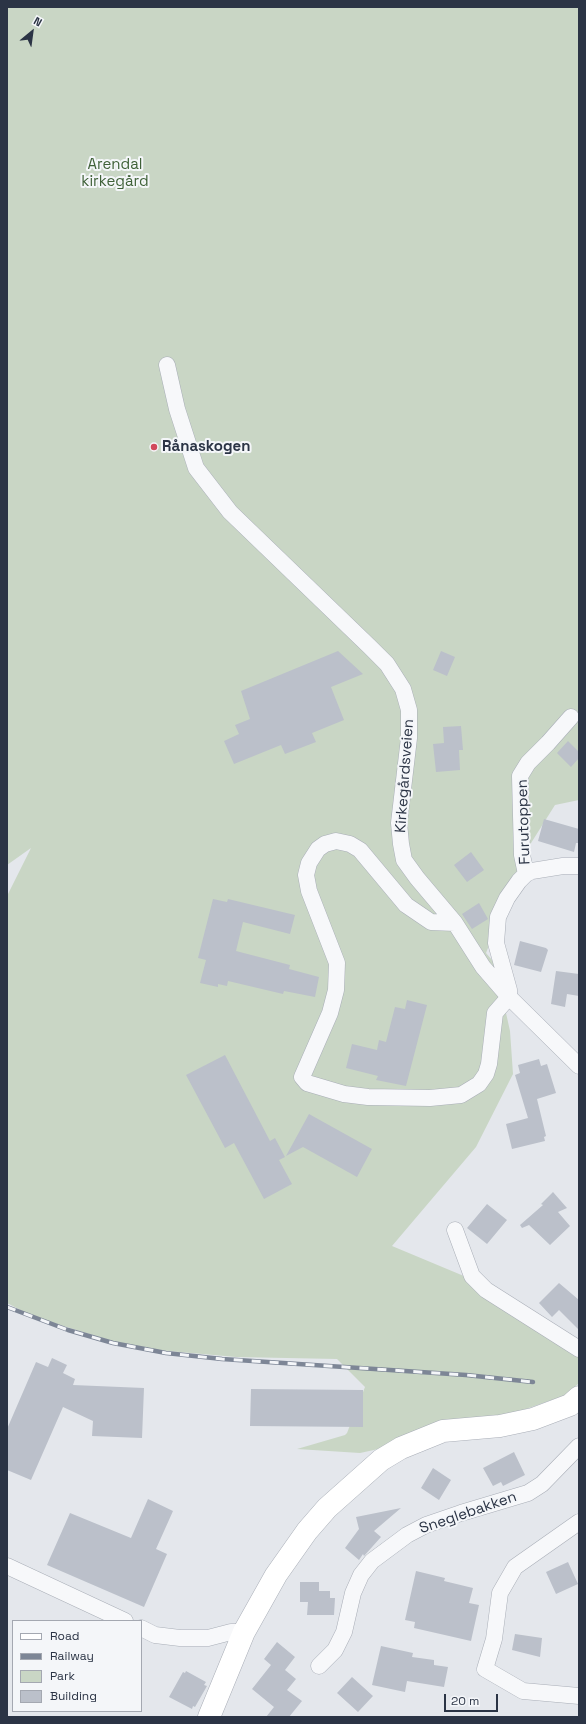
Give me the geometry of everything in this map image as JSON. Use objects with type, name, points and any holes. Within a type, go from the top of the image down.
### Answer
[{"type":"main road","points":[[209,1717],[244,1632],[276,1575],[307,1531],[327,1508],[381,1460],[401,1448],[443,1431],[500,1426],[533,1419],[570,1405],[579,1397]]},
{"type":"street","name":"Kirkegårdsveien","points":[[167,365],[177,409],[196,468],[230,512],[387,664],[403,689],[409,710],[409,731],[399,823],[404,860],[455,924],[483,967],[509,997],[579,1066]]},
{"type":"street","name":"Furutoppen","points":[[526,874],[522,855],[520,776],[528,763],[548,744],[571,717]]},
{"type":"street","points":[[455,924],[431,922],[406,905],[360,850],[350,844],[336,841],[325,844],[318,849],[309,863],[306,875],[309,891],[337,963],[336,990],[330,1013],[302,1077],[307,1083],[344,1094],[368,1097],[430,1098],[461,1095],[479,1084],[486,1074],[489,1064],[495,1013],[509,997]]},
{"type":"street","name":"Furutoppen","points":[[509,997],[509,990],[496,943],[496,925],[507,898],[526,874],[563,866],[579,866]]},
{"type":"street","points":[[455,1230],[472,1276],[486,1290],[579,1349]]},
{"type":"street","name":"Sneglebakken","points":[[319,1666],[335,1650],[344,1632],[356,1587],[361,1575],[372,1562],[407,1535],[426,1525],[461,1512],[528,1494],[542,1484],[579,1446]]},
{"type":"street","points":[[579,1522],[515,1567],[500,1593],[494,1639],[485,1669],[524,1691],[579,1696]]},
{"type":"street","points":[[7,1566],[123,1620]]},
{"type":"street","points":[[142,1628],[155,1635],[180,1638],[208,1638],[231,1632],[244,1632]]},
{"type":"green space","name":"Arendal kirkegård","points":[[7,7],[579,7],[579,800],[555,805],[526,851],[486,953],[510,981],[504,1004],[510,1031],[513,1074],[476,1147],[392,1246],[471,1279],[579,1347],[579,1383],[566,1395],[466,1430],[360,1453],[297,1449],[345,1435],[347,1433],[365,1387],[337,1359],[236,1357],[135,1348],[34,1317],[7,1303],[7,896],[31,848],[7,865]]},
{"type":"building","points":[[338,651],[363,674],[331,687],[344,720],[312,733],[316,742],[285,754],[281,745],[234,764],[224,741],[239,734],[235,725],[250,719],[241,691]]},
{"type":"building","points":[[441,651],[455,657],[447,676],[433,670]]},
{"type":"building","points":[[461,726],[463,750],[459,750],[460,770],[436,772],[433,744],[444,743],[443,727]]},
{"type":"building","points":[[568,741],[579,752],[579,758],[571,767],[557,753]]},
{"type":"building","points":[[544,819],[579,829],[579,843],[576,843],[574,852],[538,841]]},
{"type":"building","points":[[471,852],[484,870],[467,882],[454,865]]},
{"type":"building","points":[[213,899],[227,902],[228,899],[295,915],[290,934],[243,922],[236,951],[290,965],[289,969],[319,977],[315,997],[284,991],[283,994],[228,981],[227,986],[218,984],[218,987],[200,983],[206,960],[198,958]]},
{"type":"building","points":[[479,903],[488,919],[472,929],[462,914]]},
{"type":"building","points":[[520,941],[546,948],[548,950],[541,972],[514,965]]},
{"type":"building","points":[[556,971],[579,974],[579,996],[567,994],[565,1007],[551,1004]]},
{"type":"building","points":[[407,1000],[427,1005],[406,1086],[376,1080],[378,1076],[346,1068],[352,1044],[377,1050],[379,1040],[386,1042],[395,1007],[405,1009]]},
{"type":"building","points":[[225,1055],[270,1141],[275,1138],[285,1157],[279,1160],[292,1184],[264,1199],[234,1143],[225,1148],[186,1075]]},
{"type":"building","points":[[539,1059],[541,1066],[547,1064],[556,1093],[537,1099],[546,1136],[544,1137],[545,1141],[512,1149],[506,1124],[528,1118],[515,1075],[520,1073],[518,1065]]},
{"type":"building","points":[[309,1114],[372,1149],[357,1177],[303,1147],[286,1156]]},
{"type":"building","points":[[553,1192],[567,1208],[558,1212],[570,1226],[550,1245],[529,1225],[522,1228],[520,1225],[543,1205],[541,1204]]},
{"type":"building","points":[[487,1204],[507,1220],[487,1244],[467,1228]]},
{"type":"building","points":[[559,1283],[579,1300],[579,1330],[559,1310],[552,1317],[539,1303]]},
{"type":"building","points":[[52,1358],[67,1365],[63,1373],[75,1379],[73,1385],[144,1388],[142,1438],[92,1436],[93,1421],[63,1407],[31,1480],[7,1470],[7,1429],[36,1362],[48,1367]]},
{"type":"building","points":[[251,1389],[363,1390],[363,1427],[250,1426]]},
{"type":"building","points":[[514,1452],[525,1475],[503,1486],[501,1482],[493,1486],[483,1468]]},
{"type":"building","points":[[433,1468],[451,1480],[439,1500],[421,1488]]},
{"type":"building","points":[[148,1499],[173,1511],[156,1549],[167,1554],[144,1607],[47,1565],[70,1513],[131,1538]]},
{"type":"building","points":[[401,1508],[374,1531],[381,1537],[364,1556],[363,1554],[359,1560],[345,1548],[359,1529],[356,1517]]},
{"type":"building","points":[[568,1562],[578,1584],[556,1594],[546,1572]]},
{"type":"building","points":[[416,1571],[445,1578],[444,1581],[473,1588],[469,1603],[479,1605],[471,1641],[414,1628],[415,1622],[405,1620]]},
{"type":"building","points":[[300,1582],[319,1582],[319,1591],[330,1591],[330,1598],[335,1598],[334,1615],[307,1615],[308,1602],[300,1602]]},
{"type":"building","points":[[515,1634],[542,1638],[540,1657],[512,1650]]},
{"type":"building","points":[[277,1642],[295,1657],[285,1670],[296,1679],[287,1690],[302,1701],[289,1717],[266,1717],[274,1707],[252,1689],[271,1665],[264,1659]]},
{"type":"building","points":[[381,1646],[413,1653],[412,1657],[434,1660],[434,1665],[448,1667],[444,1687],[407,1681],[405,1692],[372,1685]]},
{"type":"building","points":[[186,1671],[206,1682],[204,1685],[207,1686],[195,1707],[193,1706],[192,1709],[169,1697],[183,1672],[185,1673]]},
{"type":"building","points":[[352,1677],[373,1696],[358,1712],[337,1693]]},
{"type":"railway","points":[[7,1307],[68,1330],[113,1343],[166,1353],[222,1359],[466,1375],[533,1382]]},
{"type":"place","name":"Rånaskogen","points":[[154,447]]}]
